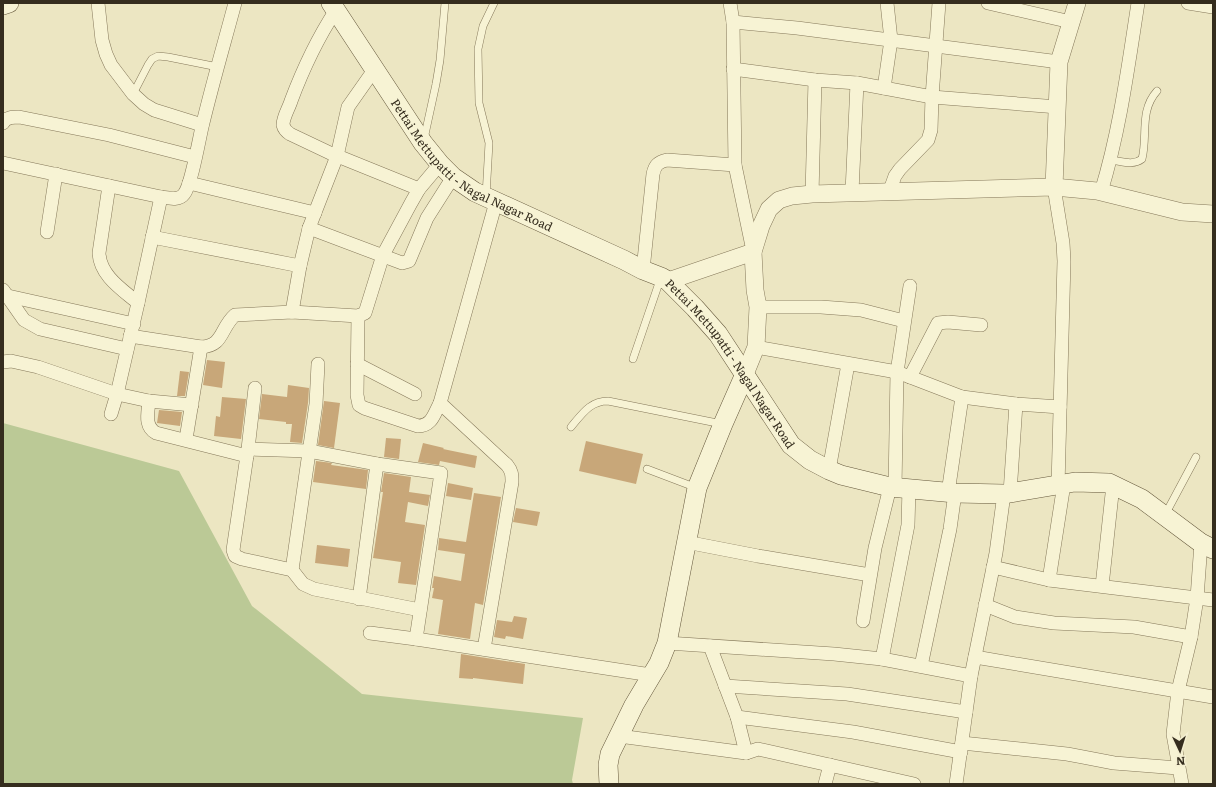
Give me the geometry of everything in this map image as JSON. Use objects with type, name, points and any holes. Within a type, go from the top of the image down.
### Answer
[{"type":"main road","points":[[3,5],[9,3]]},
{"type":"main road","name":"Pettai Mettupatti - Nagal Nagar Road","points":[[334,6],[374,70],[423,143],[453,177],[491,200],[664,279],[696,308],[718,334],[777,426],[791,445],[810,460],[841,475],[898,488],[951,493],[1007,494],[1075,482],[1109,483],[1142,499],[1207,546]]},
{"type":"main road","points":[[609,784],[608,765],[610,754],[634,705],[659,664],[667,643],[697,488],[745,374]]},
{"type":"street","points":[[98,3],[102,40],[106,54],[111,65],[133,94],[144,104],[154,110],[202,125]]},
{"type":"street","points":[[3,164],[161,197],[173,199],[182,197],[186,192],[189,183],[202,125],[236,3]]},
{"type":"street","points":[[730,3],[733,22],[735,165],[753,252],[755,290],[758,307],[756,347],[745,374]]},
{"type":"street","points":[[884,88],[891,40],[887,3]]},
{"type":"street","points":[[890,190],[895,176],[928,140],[931,130],[939,3]]},
{"type":"street","points":[[988,3],[1072,22]]},
{"type":"street","points":[[1049,580],[1061,485],[1060,407],[1064,261],[1063,243],[1054,186],[1060,62],[1077,3]]},
{"type":"street","points":[[1101,192],[1111,160],[1119,124],[1138,3]]},
{"type":"street","points":[[1188,3],[1213,7]]},
{"type":"street","points":[[334,6],[303,70],[283,124],[286,131],[337,156],[419,189]]},
{"type":"street","points":[[733,22],[797,28],[1060,62]]},
{"type":"street","points":[[733,69],[815,80],[857,83],[932,97],[1058,107]]},
{"type":"street","points":[[292,312],[300,266],[309,228],[337,156],[348,107],[374,70]]},
{"type":"street","points":[[812,194],[815,80]]},
{"type":"street","points":[[852,192],[857,83]]},
{"type":"street","points":[[3,123],[10,117],[19,117],[108,135],[195,157]]},
{"type":"street","points":[[643,270],[655,166],[660,162],[667,160],[735,165]]},
{"type":"street","points":[[5,293],[132,330],[201,347],[209,347],[215,344],[230,320],[235,315],[292,312],[358,316],[365,313],[368,308],[383,256],[419,189],[440,164]]},
{"type":"street","points":[[47,232],[56,174]]},
{"type":"street","points":[[309,228],[402,263],[409,261],[427,218],[453,177]]},
{"type":"street","points":[[189,183],[315,213]]},
{"type":"street","points":[[109,186],[99,262],[104,271],[112,280],[138,304]]},
{"type":"street","points":[[753,252],[761,226],[770,209],[780,200],[792,196],[812,194],[890,190],[1054,186],[1101,192],[1182,212],[1213,214]]},
{"type":"street","points":[[111,414],[138,304],[161,197]]},
{"type":"street","points":[[358,316],[357,400],[359,405],[418,426],[428,425],[440,403],[491,200]]},
{"type":"street","points":[[152,237],[300,266]]},
{"type":"street","points":[[664,279],[753,252]]},
{"type":"street","points":[[882,659],[907,530],[898,488],[897,372],[910,286]]},
{"type":"street","points":[[5,293],[24,320],[30,324],[40,328],[127,349]]},
{"type":"street","points":[[758,307],[841,308],[861,310],[904,321]]},
{"type":"street","points":[[910,377],[938,323],[948,322],[981,325]]},
{"type":"street","points":[[186,439],[201,347]]},
{"type":"street","points":[[756,347],[897,372],[962,397],[1016,404],[1060,407]]},
{"type":"street","points":[[3,362],[18,362],[38,367],[117,394],[149,401],[192,405]]},
{"type":"street","points":[[292,570],[316,404],[318,364]]},
{"type":"street","points":[[357,364],[414,394]]},
{"type":"street","points":[[829,470],[848,364]]},
{"type":"street","points":[[255,388],[234,553],[237,558],[292,570],[303,584],[314,589],[420,610]]},
{"type":"street","points":[[921,666],[950,529],[951,493],[962,397]]},
{"type":"street","points":[[149,401],[147,422],[152,430],[156,432],[247,452],[310,451],[377,464],[441,474],[416,638]]},
{"type":"street","points":[[440,403],[507,466],[511,470],[512,474],[512,482],[484,649]]},
{"type":"street","points":[[956,784],[970,676],[1007,494],[1016,404]]},
{"type":"street","points":[[359,599],[377,464]]},
{"type":"street","points":[[1102,586],[1113,485]]},
{"type":"street","points":[[863,621],[870,575],[898,488]]},
{"type":"street","points":[[686,542],[870,575]]},
{"type":"street","points":[[1182,784],[1173,734],[1178,691],[1191,637],[1207,546]]},
{"type":"street","points":[[993,567],[1049,580],[1213,600]]},
{"type":"street","points":[[985,605],[1015,616],[1054,623],[1134,627],[1191,637]]},
{"type":"street","points":[[370,633],[416,638],[652,675]]},
{"type":"street","points":[[667,643],[834,654],[882,659],[970,676]]},
{"type":"street","points":[[710,646],[737,717],[746,753]]},
{"type":"street","points":[[975,657],[1213,697]]},
{"type":"street","points":[[725,686],[848,694],[966,712]]},
{"type":"street","points":[[737,717],[961,747],[1067,754],[1114,763],[1178,768]]},
{"type":"street","points":[[619,736],[746,753],[758,749],[914,784]]},
{"type":"street","points":[[825,784],[830,765]]},
{"type":"lane","points":[[423,143],[438,72],[445,3]]},
{"type":"lane","points":[[491,200],[489,143],[479,103],[478,49],[482,26],[494,3]]},
{"type":"lane","points":[[133,94],[148,65],[152,59],[158,56],[218,67]]},
{"type":"lane","points":[[1111,160],[1134,163],[1142,159],[1145,117],[1151,98],[1157,91]]},
{"type":"lane","points":[[633,358],[664,279]]},
{"type":"lane","points":[[571,427],[586,410],[593,404],[601,401],[723,424]]},
{"type":"lane","points":[[1164,516],[1196,457]]},
{"type":"lane","points":[[647,469],[697,488]]},
{"type":"green space","points":[[3,423],[179,471],[252,606],[362,694],[583,718],[572,780],[573,784],[3,784]]},
{"type":"building","points":[[207,360],[225,362],[222,388],[203,385]]},
{"type":"building","points":[[180,371],[189,372],[185,396],[177,396]]},
{"type":"building","points":[[288,385],[309,388],[302,443],[290,442],[292,424],[259,419],[262,394],[287,397]]},
{"type":"building","points":[[222,397],[246,399],[241,439],[214,436],[216,416],[220,417]]},
{"type":"building","points":[[324,401],[340,403],[334,448],[318,445]]},
{"type":"building","points":[[159,410],[182,412],[180,426],[157,423]]},
{"type":"building","points":[[386,438],[401,439],[399,459],[384,457]]},
{"type":"building","points":[[586,441],[643,454],[636,484],[579,471]]},
{"type":"building","points":[[423,443],[477,456],[475,468],[440,461],[439,465],[418,462]]},
{"type":"building","points":[[316,461],[332,463],[331,465],[368,470],[366,489],[313,482]]},
{"type":"building","points":[[384,473],[411,477],[409,492],[430,495],[428,506],[408,502],[405,522],[425,525],[416,585],[398,583],[401,562],[373,558],[383,492],[381,492]]},
{"type":"building","points":[[448,483],[473,488],[471,500],[446,496]]},
{"type":"building","points":[[474,493],[501,497],[483,605],[475,603],[470,639],[438,634],[443,600],[432,598],[434,588],[432,588],[434,576],[461,581],[465,554],[438,550],[439,538],[466,542]]},
{"type":"building","points":[[516,508],[540,512],[537,526],[513,522]]},
{"type":"building","points":[[317,545],[350,549],[348,567],[315,563]]},
{"type":"building","points":[[514,616],[527,618],[523,639],[506,636],[505,639],[494,637],[497,620],[512,622]]},
{"type":"building","points":[[461,654],[525,664],[523,684],[473,678],[459,678]]}]
